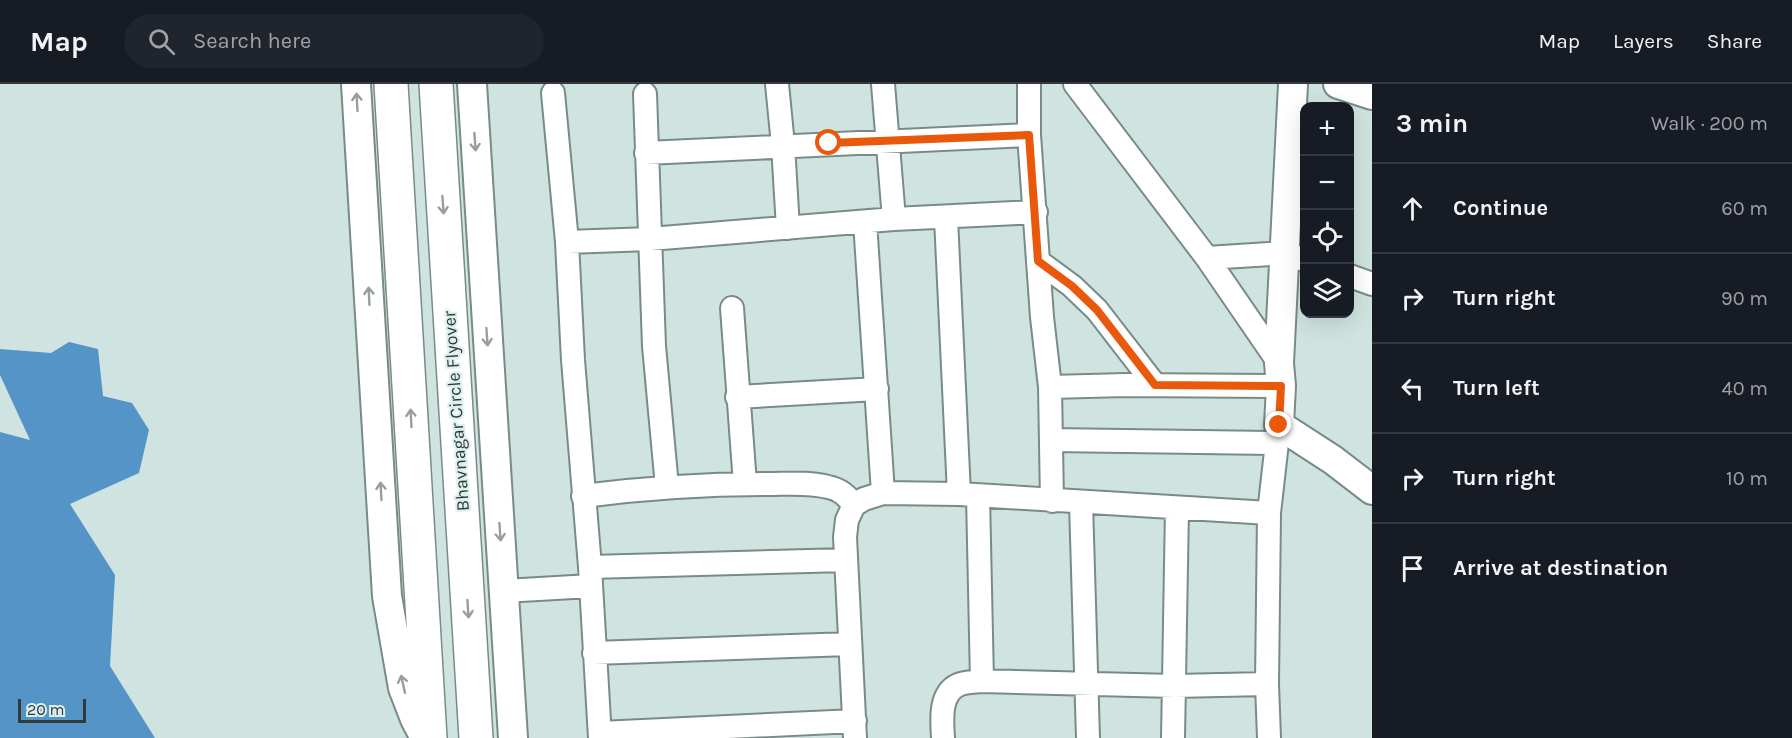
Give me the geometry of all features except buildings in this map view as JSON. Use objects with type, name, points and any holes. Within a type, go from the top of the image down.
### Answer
[{"type":"highway","points":[[391,84],[430,738]]},
{"type":"highway","name":"Bhavnagar Circle Flyover","points":[[436,84],[476,738]]},
{"type":"street","points":[[356,84],[387,596],[403,688],[425,738]]},
{"type":"street","points":[[472,84],[513,738]]},
{"type":"street","points":[[777,84],[788,228]]},
{"type":"street","points":[[883,84],[894,219]]},
{"type":"street","points":[[1029,84],[1029,135],[1050,387],[1052,501]]},
{"type":"street","points":[[1076,84],[1207,258],[1280,374]]},
{"type":"street","points":[[1269,738],[1269,513],[1278,434],[1280,374],[1295,257],[1293,84]]},
{"type":"street","points":[[1338,84],[1372,96]]},
{"type":"street","points":[[553,93],[567,242],[573,360],[591,577],[600,736],[855,729],[845,537],[854,505],[864,499],[883,493],[969,495],[1269,513]]},
{"type":"street","points":[[645,94],[654,346],[667,488]]},
{"type":"street","points":[[646,153],[1029,135]]},
{"type":"street","points":[[567,242],[650,239],[894,219],[1036,212]]},
{"type":"street","points":[[946,218],[982,681]]},
{"type":"street","points":[[865,222],[883,493]]},
{"type":"street","points":[[1207,258],[1295,257]]},
{"type":"street","points":[[1038,261],[1072,286],[1097,310],[1155,385]]},
{"type":"street","points":[[1354,277],[1372,284]]},
{"type":"street","points":[[732,308],[745,484]]},
{"type":"street","points":[[1050,387],[1155,385],[1280,374]]},
{"type":"street","points":[[737,397],[877,389]]},
{"type":"street","points":[[1051,440],[1278,434],[1333,460],[1372,490]]},
{"type":"street","points":[[584,496],[667,488],[745,484],[809,484],[829,487],[845,494],[854,505]]},
{"type":"street","points":[[1081,503],[1088,738]]},
{"type":"street","points":[[1173,738],[1177,508]]},
{"type":"street","points":[[504,591],[591,577],[846,560]]},
{"type":"street","points":[[594,653],[850,644]]},
{"type":"street","points":[[943,738],[942,718],[946,695],[957,685],[982,681],[1174,686],[1268,684]]},
{"type":"water","points":[[69,342],[98,349],[103,396],[132,403],[149,430],[139,473],[70,504],[115,575],[110,666],[155,738],[0,738],[0,432],[30,440],[0,375],[0,349],[51,353]]},
{"type":"route","points":[[829,143],[1029,135],[1038,261],[1072,286],[1097,310],[1155,385],[1281,386],[1279,425]]}]
